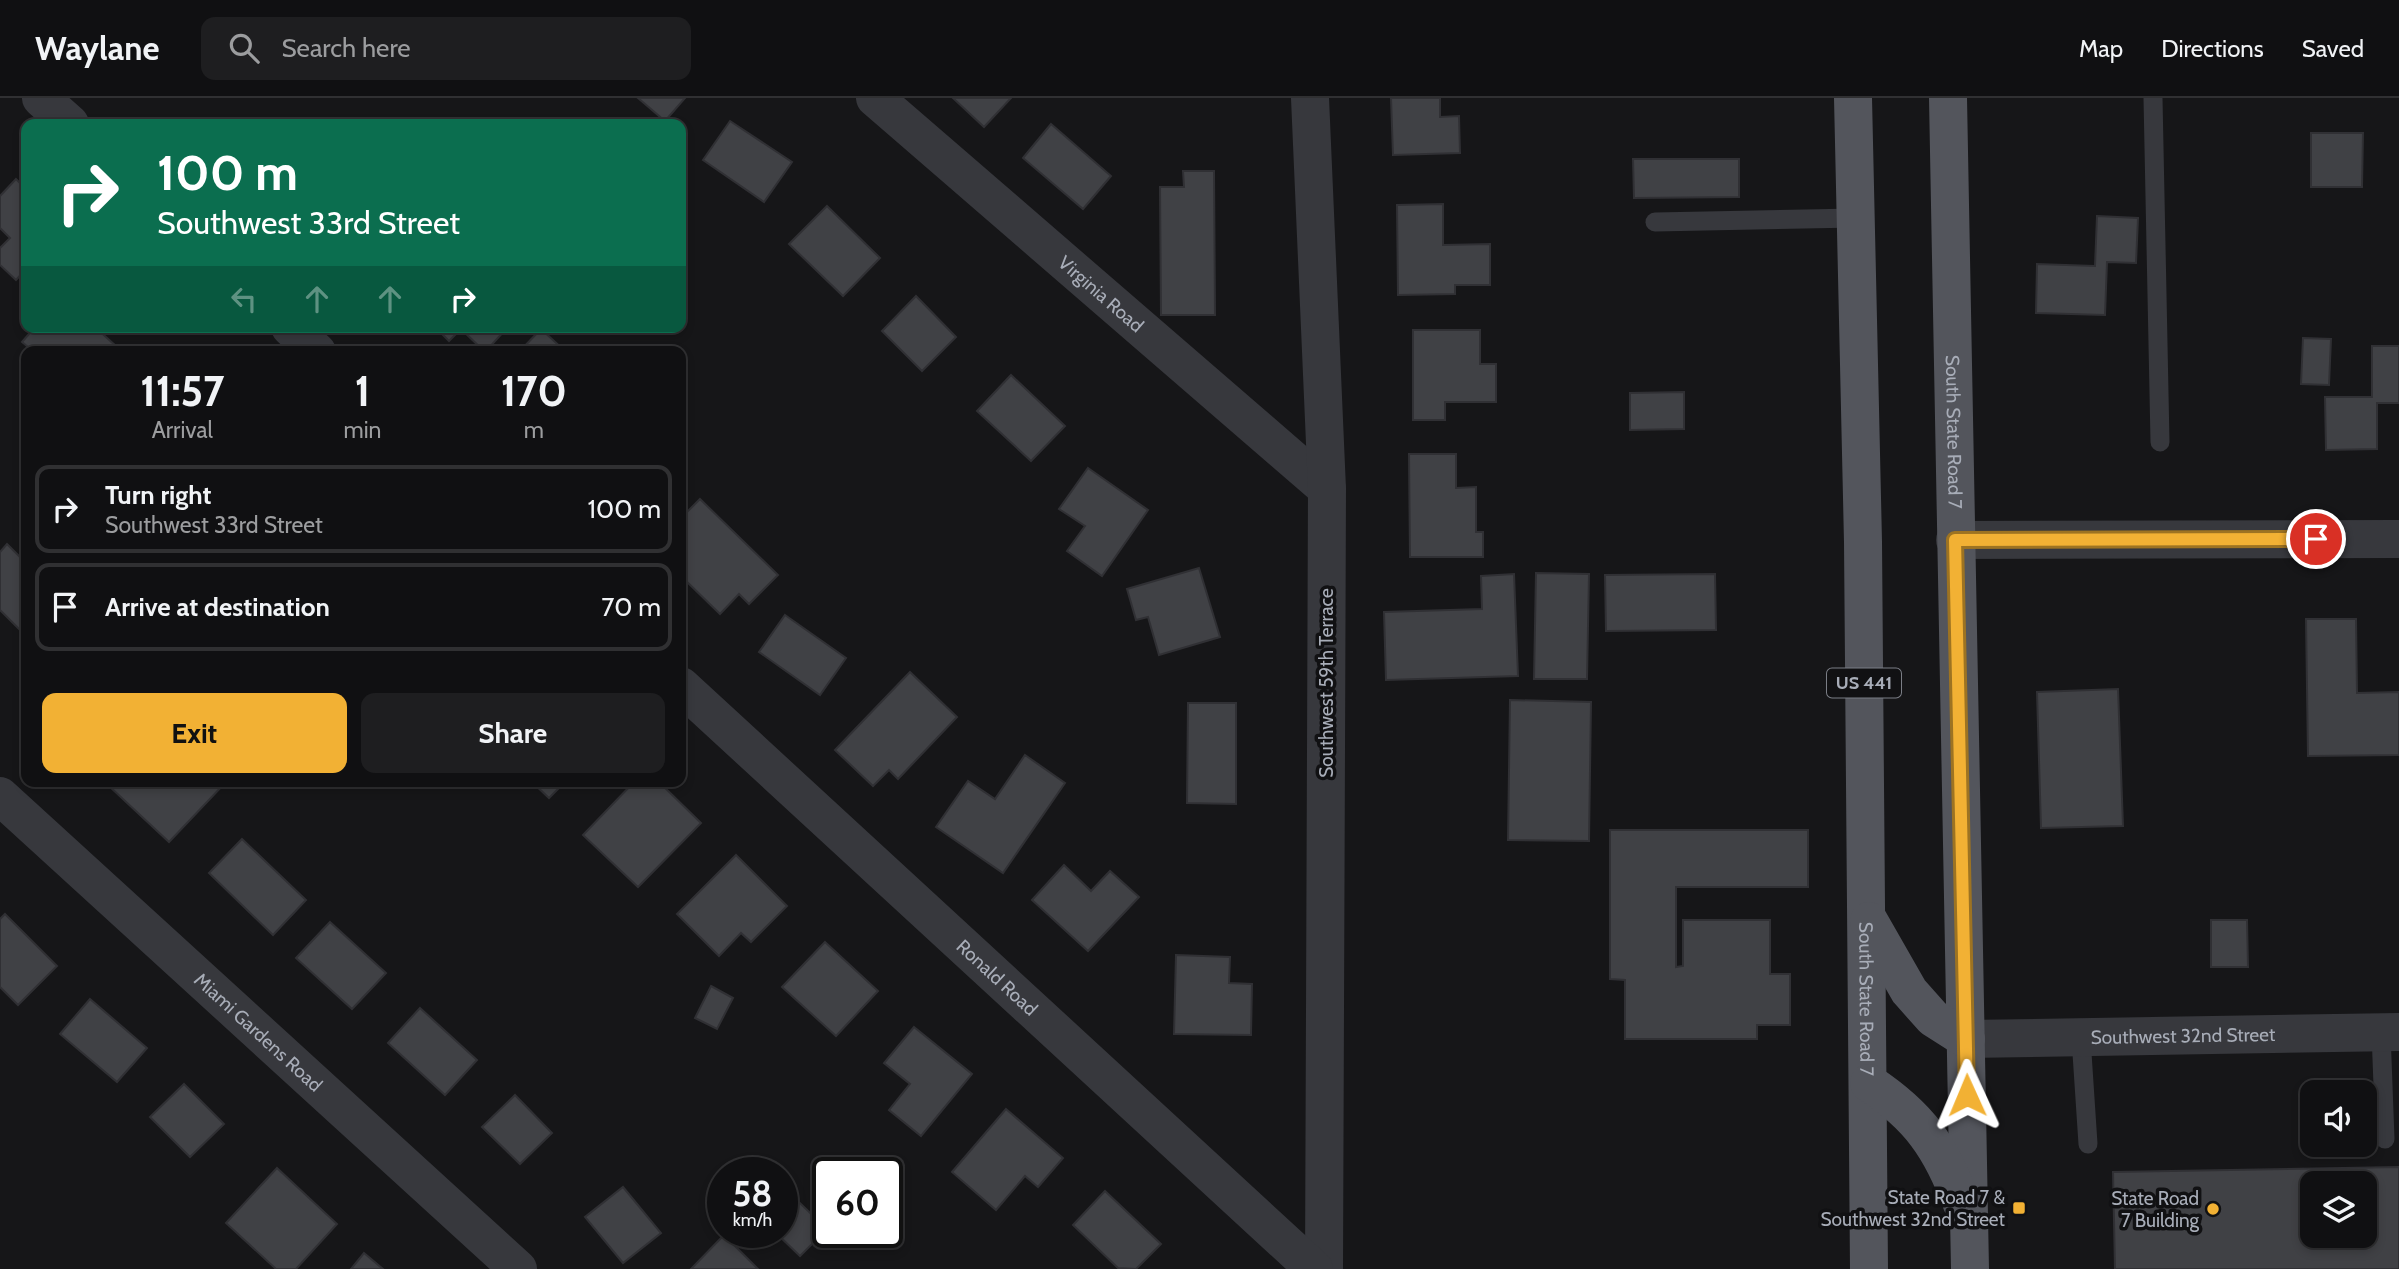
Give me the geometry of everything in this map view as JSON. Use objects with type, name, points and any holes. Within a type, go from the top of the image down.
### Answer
[{"type":"main road","name":"South State Road 7","points":[[1853,98],[1868,919],[1869,1269]]},
{"type":"main road","name":"South State Road 7","points":[[1948,98],[1970,1269]]},
{"type":"main road","points":[[1868,919],[1909,991],[1933,1018],[1966,1039]]},
{"type":"main road","points":[[1869,1083],[1900,1104],[1926,1130],[1948,1168],[1969,1222]]},
{"type":"street","points":[[41,98],[64,119]]},
{"type":"street","name":"Virginia Road","points":[[875,98],[1327,489]]},
{"type":"street","name":"Southwest 59th Terrace","points":[[1310,98],[1327,489],[1324,1269]]},
{"type":"street","points":[[296,333],[311,346]]},
{"type":"street","points":[[1955,540],[2399,539]]},
{"type":"street","name":"Ronald Road","points":[[686,691],[1314,1269]]},
{"type":"street","name":"Miami Gardens Road","points":[[0,796],[518,1269]]},
{"type":"street","name":"Southwest 32nd Street","points":[[1966,1039],[2390,1032]]},
{"type":"lane","points":[[2153,98],[2160,442]]},
{"type":"lane","points":[[1655,222],[1856,218]]},
{"type":"lane","points":[[2385,1139],[2390,1032]]},
{"type":"lane","points":[[2081,1038],[2088,1144]]},
{"type":"building","points":[[638,98],[685,98],[667,119],[663,119]]},
{"type":"building","points":[[953,98],[1011,98],[984,127]]},
{"type":"building","points":[[1391,98],[1440,98],[1440,117],[1459,116],[1460,153],[1393,155]]},
{"type":"building","points":[[730,121],[792,162],[764,202],[703,160]]},
{"type":"building","points":[[1051,124],[1111,176],[1083,209],[1023,158]]},
{"type":"building","points":[[2311,133],[2363,133],[2362,187],[2311,187]]},
{"type":"building","points":[[1633,159],[1739,159],[1739,197],[1634,198]]},
{"type":"building","points":[[1183,171],[1214,171],[1215,315],[1161,315],[1160,187],[1184,187]]},
{"type":"building","points":[[16,179],[21,184],[21,274],[16,280],[0,265],[0,248],[10,238],[0,228],[0,196]]},
{"type":"building","points":[[1443,204],[1443,245],[1490,244],[1490,285],[1455,285],[1455,294],[1398,295],[1397,205]]},
{"type":"building","points":[[827,206],[880,258],[843,296],[789,244]]},
{"type":"building","points":[[2097,216],[2138,218],[2136,263],[2107,262],[2105,315],[2036,313],[2037,264],[2095,266]]},
{"type":"building","points":[[916,296],[956,337],[922,371],[882,331]]},
{"type":"building","points":[[1413,330],[1480,330],[1480,364],[1496,364],[1496,402],[1445,402],[1445,420],[1413,420]]},
{"type":"building","points":[[30,333],[102,333],[116,346],[27,346],[22,342]]},
{"type":"building","points":[[441,333],[457,333],[449,341]]},
{"type":"building","points":[[465,333],[502,333],[491,346],[479,346]]},
{"type":"building","points":[[537,333],[545,333],[559,346],[525,346]]},
{"type":"building","points":[[2303,338],[2331,339],[2329,385],[2301,384]]},
{"type":"building","points":[[2372,346],[2399,346],[2399,403],[2377,403],[2377,449],[2326,450],[2325,397],[2372,397]]},
{"type":"building","points":[[1011,375],[1065,426],[1031,461],[977,411]]},
{"type":"building","points":[[1684,392],[1684,429],[1630,430],[1630,393]]},
{"type":"building","points":[[1409,454],[1456,454],[1456,488],[1476,487],[1476,532],[1483,532],[1483,557],[1410,557]]},
{"type":"building","points":[[1088,468],[1148,510],[1102,576],[1067,551],[1085,526],[1059,509]]},
{"type":"building","points":[[700,499],[778,575],[749,604],[739,594],[720,614],[686,581],[686,513]]},
{"type":"building","points":[[7,544],[21,558],[21,631],[0,610],[0,552]]},
{"type":"building","points":[[1199,568],[1220,637],[1159,655],[1148,617],[1136,620],[1127,589]]},
{"type":"building","points":[[1536,573],[1589,574],[1587,679],[1534,679]]},
{"type":"building","points":[[1514,574],[1518,676],[1386,680],[1384,612],[1482,609],[1481,576]]},
{"type":"building","points":[[1715,574],[1716,630],[1606,631],[1605,575]]},
{"type":"building","points":[[785,615],[846,658],[820,695],[759,652]]},
{"type":"building","points":[[2306,619],[2356,619],[2357,693],[2399,692],[2399,755],[2308,756]]},
{"type":"building","points":[[910,672],[957,717],[898,779],[889,770],[873,786],[835,750]]},
{"type":"building","points":[[2118,689],[2123,826],[2041,828],[2037,692]]},
{"type":"building","points":[[1510,700],[1591,702],[1589,841],[1508,840]]},
{"type":"building","points":[[1188,703],[1236,703],[1236,804],[1187,803]]},
{"type":"building","points":[[1025,755],[1065,783],[1003,873],[936,827],[968,781],[995,799]]},
{"type":"building","points":[[110,787],[221,787],[169,842]]},
{"type":"building","points":[[537,787],[560,787],[549,798]]},
{"type":"building","points":[[629,787],[664,787],[701,823],[638,887],[583,835]]},
{"type":"building","points":[[1610,830],[1808,830],[1808,887],[1676,887],[1676,967],[1683,966],[1683,920],[1770,920],[1770,974],[1790,974],[1790,1025],[1757,1025],[1757,1039],[1625,1039],[1625,980],[1610,979]]},
{"type":"building","points":[[242,839],[306,900],[273,935],[209,873]]},
{"type":"building","points":[[736,855],[787,906],[751,942],[741,933],[719,956],[677,914]]},
{"type":"building","points":[[1064,865],[1091,891],[1110,871],[1139,897],[1088,951],[1032,900]]},
{"type":"building","points":[[5,914],[57,966],[18,1005],[0,987],[0,919]]},
{"type":"building","points":[[2211,920],[2247,920],[2248,967],[2211,967]]},
{"type":"building","points":[[330,922],[386,973],[352,1009],[296,958]]},
{"type":"building","points":[[825,942],[878,991],[836,1036],[782,987]]},
{"type":"building","points":[[1176,955],[1230,957],[1229,983],[1252,984],[1251,1035],[1174,1034]]},
{"type":"building","points":[[711,986],[733,998],[717,1029],[695,1018]]},
{"type":"building","points":[[90,999],[147,1048],[117,1082],[60,1034]]},
{"type":"building","points":[[420,1008],[477,1060],[445,1095],[388,1043]]},
{"type":"building","points":[[914,1027],[972,1074],[921,1136],[889,1110],[910,1084],[884,1063]]},
{"type":"building","points":[[184,1084],[224,1124],[190,1157],[150,1117]]},
{"type":"building","points":[[515,1095],[552,1133],[520,1164],[482,1127]]},
{"type":"building","points":[[1006,1109],[1063,1158],[1038,1187],[1025,1176],[996,1210],[952,1172]]},
{"type":"building","name":"State Road 7 Building","points":[[2399,1167],[2399,1269],[2115,1269],[2113,1172]]},
{"type":"building","points":[[277,1168],[337,1224],[296,1269],[276,1269],[226,1223]]},
{"type":"building","points":[[623,1187],[661,1233],[623,1263],[585,1217]]},
{"type":"building","points":[[1105,1191],[1161,1244],[1136,1269],[1118,1268],[1073,1225]]},
{"type":"building","points":[[798,1201],[812,1215],[812,1244],[800,1256],[792,1248],[798,1248]]},
{"type":"building","points":[[711,1248],[737,1248],[758,1269],[691,1269]]},
{"type":"building","points":[[364,1253],[383,1269],[351,1269]]},
{"type":"place","name":"State Road 7 & Southwest 32nd Street","points":[[2019,1208]]},
{"type":"place","name":"State Road 7 Building","points":[[2213,1209]]},
{"type":"route","points":[[1967,1095],[1955,540],[2316,539]]}]
